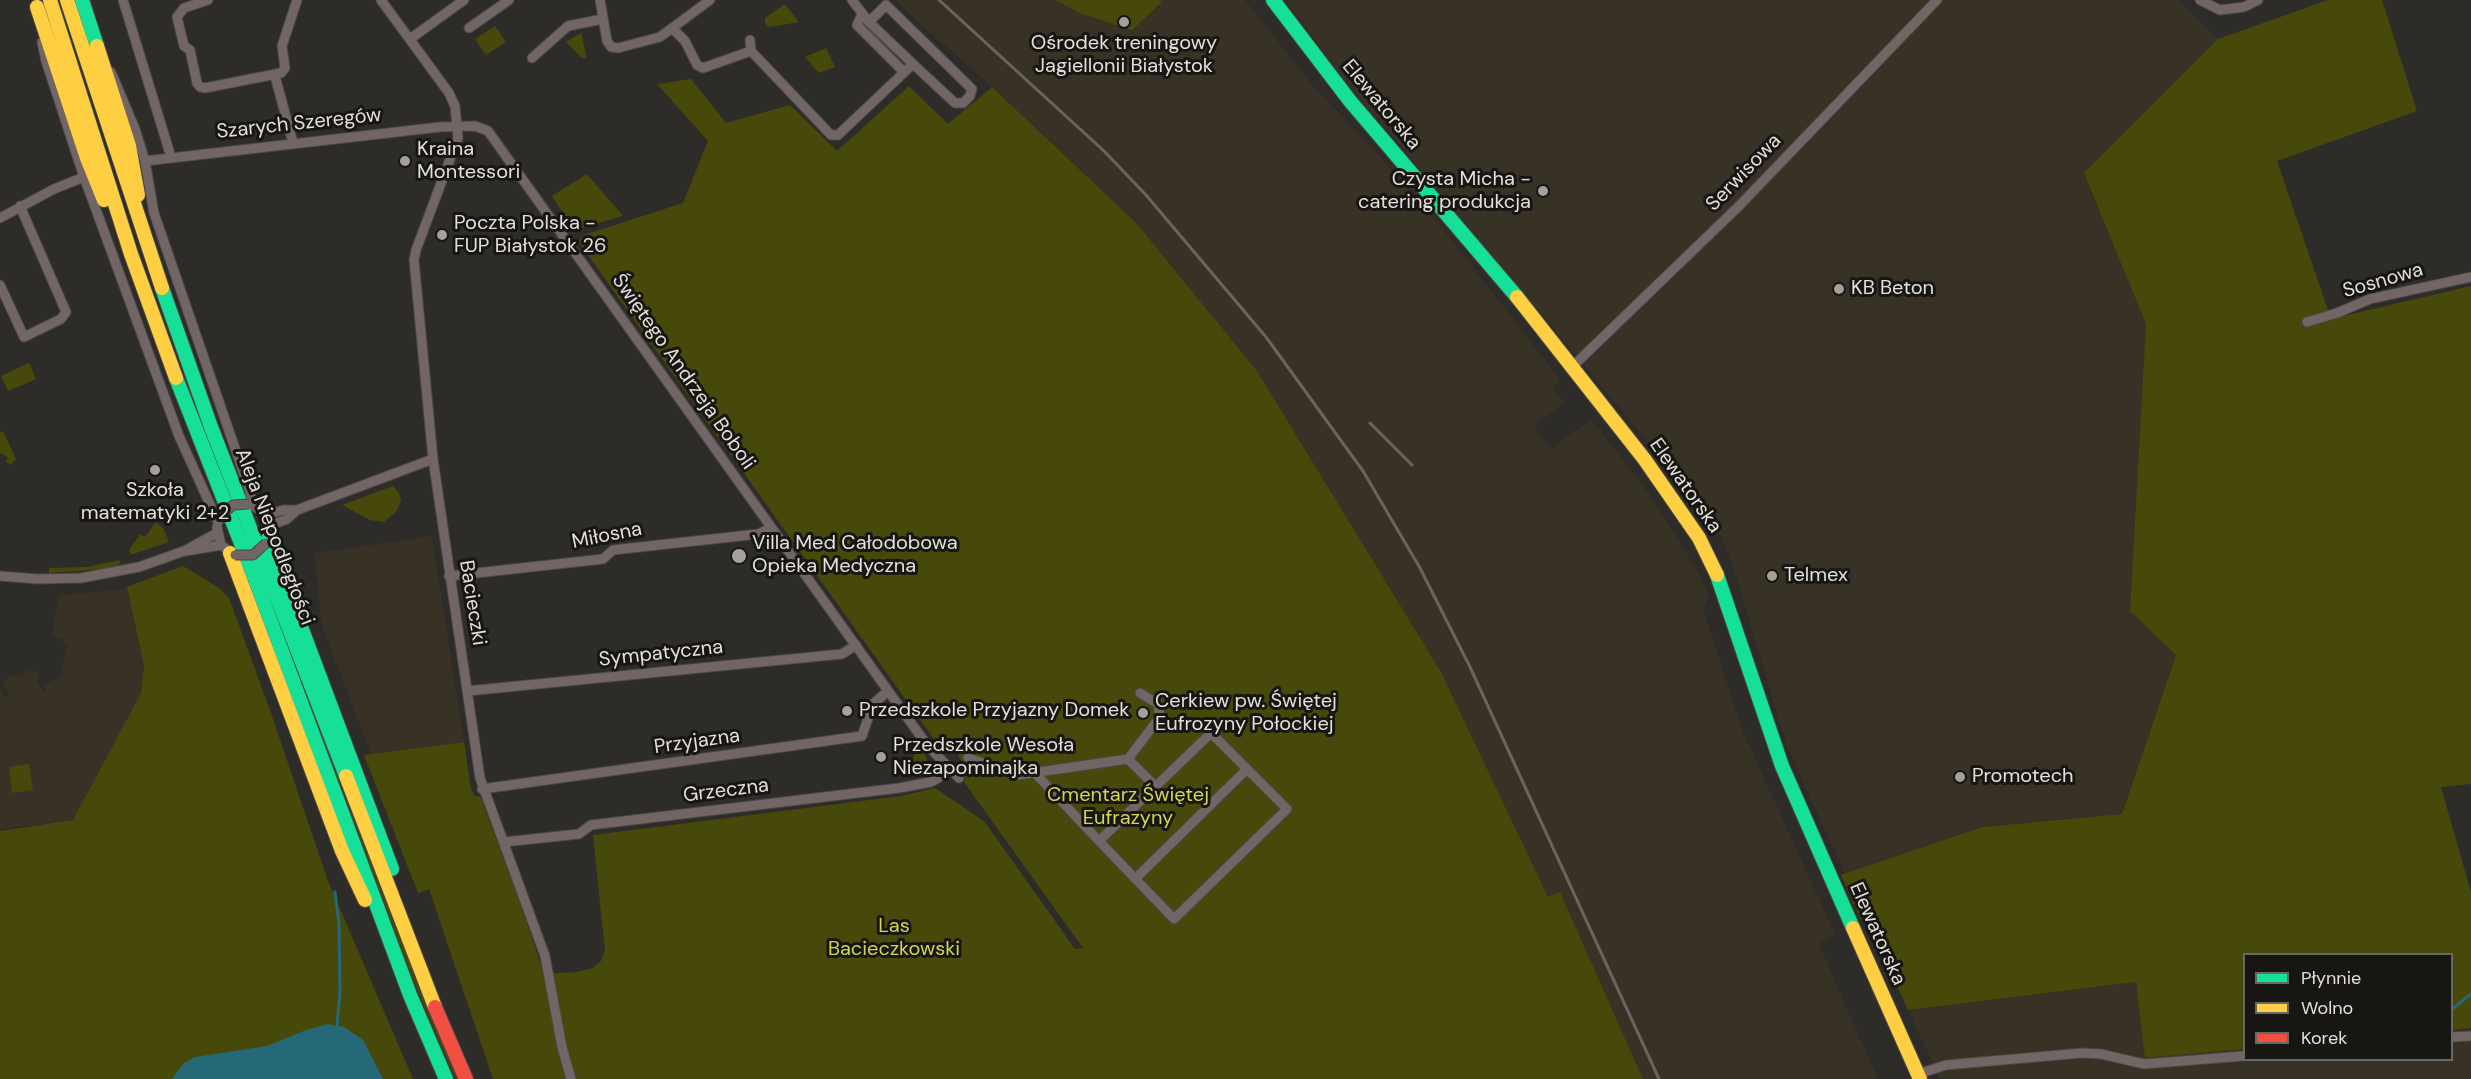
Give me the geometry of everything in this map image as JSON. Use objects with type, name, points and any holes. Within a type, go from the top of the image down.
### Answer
[{"type":"main road","name":"Aleja Niepodległości","points":[[50,0],[131,254],[195,431],[255,579],[410,995],[446,1079]]},
{"type":"main road","name":"Aleja Niepodległości","points":[[67,0],[147,246],[224,460],[427,987],[466,1079]]},
{"type":"main road","points":[[82,0],[134,165],[147,246]]},
{"type":"main road","name":"Elewatorska","points":[[1273,0],[1350,101],[1481,253],[1677,503],[1699,538],[1717,573],[1782,766],[1919,1077]]},
{"type":"main road","points":[[36,3],[87,158],[107,207],[131,254]]},
{"type":"main road","points":[[268,536],[379,833],[427,987]]},
{"type":"main road","points":[[229,551],[342,851],[410,995]]},
{"type":"street","points":[[123,0],[171,157]]},
{"type":"street","points":[[208,0],[184,8],[177,17],[184,46],[190,50],[200,87],[205,88],[275,76],[285,68],[282,46],[297,0]]},
{"type":"street","points":[[381,0],[449,93],[455,106],[457,126]]},
{"type":"street","points":[[410,39],[464,0]]},
{"type":"street","points":[[469,28],[509,0]]},
{"type":"street","points":[[600,0],[607,41],[611,47],[618,48],[660,37],[710,0]]},
{"type":"street","points":[[852,0],[869,22],[955,103],[963,103],[970,96],[972,89],[884,3],[869,22]]},
{"type":"street","name":"Serwisowa","points":[[1572,368],[1739,206],[1936,0]]},
{"type":"street","points":[[2199,0],[2220,9],[2244,7],[2258,0]]},
{"type":"street","points":[[36,3],[46,61],[84,177],[179,436],[219,519],[217,533],[229,551]]},
{"type":"street","points":[[862,14],[857,24],[904,72]]},
{"type":"street","points":[[532,58],[568,26],[603,19]]},
{"type":"street","points":[[673,29],[685,41],[697,65],[703,68],[751,51]]},
{"type":"street","points":[[750,40],[751,51],[831,135],[838,135],[913,64]]},
{"type":"street","points":[[97,46],[124,99],[145,161],[154,213],[249,489],[251,505]]},
{"type":"street","points":[[275,76],[293,143]]},
{"type":"street","name":"Szarych Szeregów","points":[[145,161],[457,126]]},
{"type":"street","name":"Bacieczki","points":[[457,126],[458,138],[414,260],[433,459],[482,789],[504,842],[545,956],[562,1047],[571,1079]]},
{"type":"street","name":"Świętego Andrzeja Boboli","points":[[457,126],[482,127],[494,137],[927,745],[959,778]]},
{"type":"street","points":[[0,218],[20,206],[84,177]]},
{"type":"street","points":[[0,285],[24,337],[61,319],[66,312],[20,206]]},
{"type":"street","name":"Sosnowa","points":[[2307,322],[2337,313],[2370,299],[2471,277]]},
{"type":"street","points":[[265,515],[283,510],[297,510],[433,459]]},
{"type":"street","points":[[219,519],[233,506],[251,505],[265,515],[268,536]]},
{"type":"street","points":[[184,551],[229,551],[253,555],[268,536],[297,510]]},
{"type":"street","name":"Miłosna","points":[[449,576],[603,559],[613,550],[758,534],[771,528]]},
{"type":"street","points":[[0,576],[38,579],[81,578],[139,567],[184,551],[217,533]]},
{"type":"street","name":"Sympatyczna","points":[[467,691],[842,654],[856,645]]},
{"type":"street","name":"Przyjazna","points":[[482,789],[862,736],[873,704],[888,691]]},
{"type":"street","points":[[968,758],[1018,775],[1128,759],[1160,717],[1158,704],[1140,693]]},
{"type":"street","points":[[1034,772],[1174,919],[1287,809],[1211,733],[1099,840]]},
{"type":"street","points":[[1128,759],[1155,786]]},
{"type":"street","points":[[1135,879],[1247,769]]},
{"type":"street","name":"Grzeczna","points":[[504,842],[579,834],[591,825],[899,788],[932,782],[951,770]]},
{"type":"street","points":[[2453,1037],[2471,1036]]},
{"type":"street","points":[[1919,1077],[1946,1065],[2082,1053],[2101,1054],[2144,1064],[2243,1056]]},
{"type":"shaded area","points":[[894,0],[1055,0],[1080,13],[1161,2],[1160,0],[1245,0],[1314,87],[1379,155],[1455,244],[1561,381],[1553,388],[1564,402],[1534,426],[1551,449],[1591,419],[1650,495],[1698,572],[1709,597],[1703,608],[1742,729],[1835,935],[1818,943],[1878,1079],[1643,1079],[1560,893],[1548,897],[1441,672],[1257,371],[1129,217],[992,87]]},
{"type":"shaded area","points":[[1285,0],[2179,0],[2218,39],[2084,173],[2146,324],[2130,611],[2176,654],[2122,814],[1982,826],[1845,874],[1787,746],[1733,566],[1715,522],[1350,88]]},
{"type":"shaded area","points":[[432,536],[464,742],[371,754],[322,626],[314,553]]},
{"type":"shaded area","points":[[127,588],[144,666],[141,693],[123,728],[73,820],[0,829],[0,688],[4,697],[9,694],[3,680],[19,673],[24,677],[27,669],[40,674],[37,681],[43,691],[46,690],[43,685],[57,679],[64,672],[62,670],[67,645],[63,644],[64,639],[52,637],[58,596]]},
{"type":"shaded area","points":[[2136,982],[2145,1058],[2243,1049],[2243,1061],[2453,1061],[2453,1030],[2471,1028],[2471,1079],[1940,1079],[1908,1010]]},
{"type":"green space","name":"Ośrodek treningowy Jagiellonii Białystok","points":[[1055,0],[1160,0],[1162,2],[1132,30],[1080,13]]},
{"type":"green space","points":[[2328,0],[2382,0],[2417,111],[2277,161],[2331,319],[2471,286],[2471,784],[2441,787],[2471,892],[2471,1028],[2453,1030],[2453,953],[2243,953],[2243,1049],[2145,1058],[2136,982],[1908,1010],[1877,941],[1860,918],[1841,875],[1982,827],[2122,814],[2176,655],[2130,611],[2146,324],[2084,173],[2218,39]]},
{"type":"green space","points":[[785,4],[799,22],[769,27],[765,23],[765,18]]},
{"type":"green space","points":[[495,26],[506,42],[486,55],[475,39]]},
{"type":"green space","points":[[581,33],[587,58],[582,58],[566,42]]},
{"type":"green space","points":[[826,48],[835,67],[819,73],[805,57]]},
{"type":"green space","points":[[691,79],[726,123],[790,105],[837,151],[909,86],[948,124],[992,87],[1136,223],[1257,371],[1441,672],[1548,897],[1560,892],[1643,1079],[493,1079],[429,889],[418,893],[364,755],[464,742],[471,789],[475,796],[480,796],[544,974],[576,972],[593,968],[601,961],[605,951],[593,835],[901,796],[935,788],[984,821],[1075,949],[1083,948],[964,782],[965,767],[953,747],[939,746],[578,241],[584,235],[683,203],[708,141],[657,84]]},
{"type":"green space","points":[[587,174],[623,216],[574,230],[552,196]]},
{"type":"green space","points":[[29,363],[36,379],[8,391],[1,376]]},
{"type":"green space","points":[[3,431],[16,459],[11,465],[6,462],[8,457],[0,453],[0,432]]},
{"type":"green space","points":[[393,486],[399,493],[401,501],[396,512],[384,522],[370,520],[342,505]]},
{"type":"green space","points":[[156,522],[163,528],[169,542],[130,555],[130,549],[140,534],[145,537]]},
{"type":"green space","points":[[121,560],[117,568],[49,573],[49,568],[86,567]]},
{"type":"green space","points":[[183,566],[219,588],[229,598],[328,881],[413,1079],[0,1079],[0,831],[73,820],[141,693],[144,666],[127,587]]},
{"type":"green space","points":[[260,571],[459,1079],[456,1079],[446,1058],[411,975]]},
{"type":"green space","points":[[916,738],[924,749],[927,761],[922,766],[913,763]]},
{"type":"green space","points":[[29,764],[33,790],[12,793],[9,767]]},
{"type":"water","points":[[328,1024],[344,1027],[363,1040],[383,1079],[172,1079],[184,1063],[195,1057],[267,1046],[306,1030]]},
{"type":"waterway","points":[[335,892],[339,924],[340,991],[337,1025]]},
{"type":"waterway","points":[[2453,1008],[2471,994]]},
{"type":"railway","points":[[939,0],[1104,151],[1146,195],[1266,337],[1363,471],[1420,568],[1470,667],[1659,1079]]},
{"type":"railway","points":[[1370,423],[1412,465]]},
{"type":"traffic: fast","points":[[82,0],[97,46]]},
{"type":"traffic: fast","points":[[1273,0],[1350,101],[1517,297]]},
{"type":"traffic: fast","points":[[162,288],[211,427],[346,776]]},
{"type":"traffic: fast","points":[[176,378],[255,579],[410,995],[446,1079]]},
{"type":"traffic: fast","points":[[268,539],[392,869]]},
{"type":"traffic: fast","points":[[1717,575],[1782,766],[1853,928]]},
{"type":"traffic: slow","points":[[50,0],[131,254],[176,378]]},
{"type":"traffic: slow","points":[[67,0],[162,288]]},
{"type":"traffic: slow","points":[[37,7],[87,158],[104,200]]},
{"type":"traffic: slow","points":[[97,46],[129,146],[138,195]]},
{"type":"traffic: slow","points":[[1517,297],[1645,460],[1699,538],[1717,575]]},
{"type":"traffic: slow","points":[[230,553],[342,851],[365,900]]},
{"type":"traffic: slow","points":[[346,776],[435,1007]]},
{"type":"traffic: slow","points":[[1853,928],[1920,1079]]},
{"type":"traffic: jam","points":[[435,1007],[466,1079]]},
{"type":"place","name":"Ośrodek treningowy Jagiellonii Białystok","points":[[1124,22]]},
{"type":"place","name":"Kraina Montessori","points":[[405,161]]},
{"type":"place","name":"Czysta Micha - catering produkcja","points":[[1543,191]]},
{"type":"place","name":"Poczta Polska - FUP Białystok 26","points":[[442,235]]},
{"type":"place","name":"KB Beton","points":[[1839,289]]},
{"type":"place","name":"Szkoła matematyki 2+2","points":[[155,470]]},
{"type":"place","name":"Villa Med Całodobowa Opieka Medyczna","points":[[739,556]]},
{"type":"place","name":"Telmex","points":[[1772,576]]},
{"type":"place","name":"Przedszkole Przyjazny Domek","points":[[847,711]]},
{"type":"place","name":"Cerkiew pw. Świętej Eufrozyny Połockiej","points":[[1143,713]]},
{"type":"place","name":"Przedszkole Wesoła Niezapominajka","points":[[881,757]]},
{"type":"place","name":"Promotech","points":[[1960,777]]},
{"type":"park label","name":"Cmentarz Świętej Eufrazyny","points":[[1128,808]]},
{"type":"park label","name":"Las Bacieczkowski","points":[[894,938]]}]
